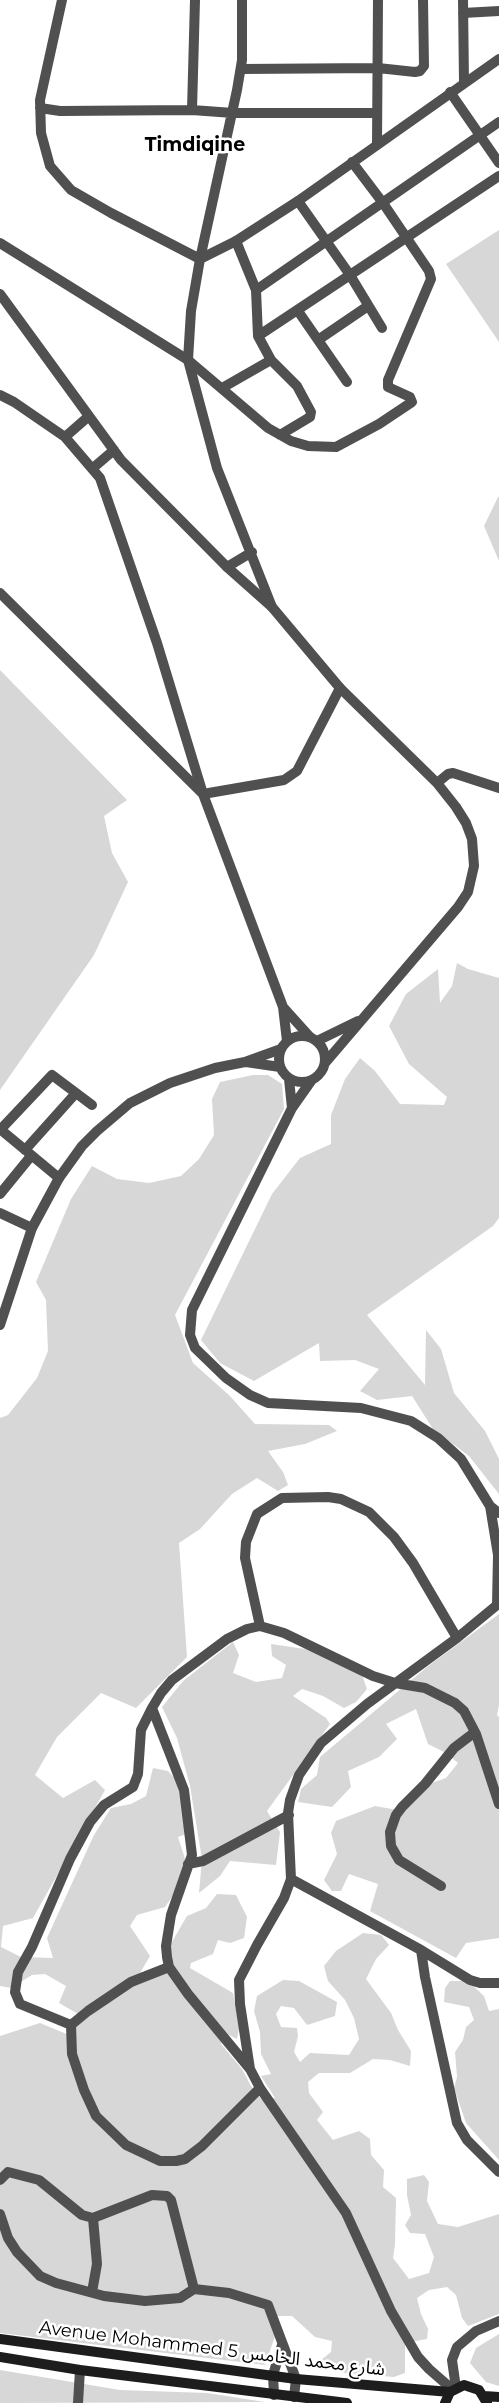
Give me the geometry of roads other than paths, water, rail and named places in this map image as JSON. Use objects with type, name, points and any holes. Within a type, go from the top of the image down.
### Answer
[{"type":"main road","name":"Avenue Mohammed 5 شارع محمد الخامس","points":[[0,2338],[296,2379],[453,2390],[472,2386],[486,2399],[499,2398]]},
{"type":"main road","name":"Avenue Mohammed 5 شارع محمد الخامس","points":[[0,2357],[279,2398],[294,2397],[347,2403]]},
{"type":"main road","points":[[445,2403],[453,2390]]},
{"type":"street","points":[[62,0],[41,93],[41,133],[50,166],[72,190],[111,213],[200,259]]},
{"type":"street","points":[[192,110],[195,0]]},
{"type":"street","points":[[242,0],[240,69],[233,113],[200,259],[191,312],[188,360],[217,468],[252,552],[272,607]]},
{"type":"street","points":[[377,144],[378,0]]},
{"type":"street","points":[[240,69],[378,68],[415,72],[422,69],[423,0]]},
{"type":"street","points":[[462,0],[464,82]]},
{"type":"street","points":[[462,13],[499,11]]},
{"type":"street","points":[[200,259],[236,241],[298,200],[499,59]]},
{"type":"street","points":[[450,92],[478,136],[499,163]]},
{"type":"street","points":[[40,108],[60,111],[192,110],[233,113],[377,113]]},
{"type":"street","points":[[256,290],[499,122]]},
{"type":"street","points":[[0,243],[188,360],[268,428],[291,441],[308,446],[336,446],[379,424],[412,402],[410,397],[391,390],[387,383],[431,279],[429,271],[383,203],[352,162]]},
{"type":"street","points":[[258,336],[499,176]]},
{"type":"street","points":[[298,200],[350,276],[382,328]]},
{"type":"street","points":[[236,241],[256,290],[258,336],[271,360],[296,386],[311,412],[310,418],[280,435]]},
{"type":"street","points":[[0,294],[124,463],[227,567],[272,607],[340,688],[437,783],[466,823],[472,839],[474,866],[468,892],[458,907],[325,1063],[322,1070],[311,1081],[292,1108],[192,1310],[190,1335],[195,1348],[226,1378],[250,1395],[268,1403],[361,1408],[411,1421],[438,1438],[461,1459],[490,1506],[499,1513]]},
{"type":"street","points":[[318,340],[368,306]]},
{"type":"street","points":[[298,311],[347,382]]},
{"type":"street","points":[[222,388],[271,360]]},
{"type":"street","points":[[0,395],[14,402],[65,437],[93,468],[102,483],[157,643],[203,794],[283,1007],[284,1045],[278,1058],[280,1067],[289,1078],[303,1083],[311,1081]]},
{"type":"street","points":[[65,437],[89,416]]},
{"type":"street","points":[[93,468],[114,450]]},
{"type":"street","points":[[227,567],[252,552]]},
{"type":"street","points":[[0,593],[203,794]]},
{"type":"street","points":[[203,794],[284,780],[297,771],[340,688]]},
{"type":"street","points":[[437,783],[448,774],[453,773],[499,788]]},
{"type":"street","points":[[283,1007],[325,1055],[325,1063]]},
{"type":"street","points":[[1,1319],[32,1228],[59,1178],[87,1141],[114,1114],[130,1102],[170,1083],[216,1068],[246,1062],[284,1045],[294,1038],[313,1040],[361,1020]]},
{"type":"street","points":[[246,1062],[280,1067]]},
{"type":"street","points":[[59,1178],[0,1129],[50,1076],[55,1076],[92,1106]]},
{"type":"street","points":[[289,1078],[292,1108]]},
{"type":"street","points":[[0,1194],[28,1153],[76,1093]]},
{"type":"street","points":[[0,1213],[32,1228]]},
{"type":"street","points":[[260,1626],[246,1558],[246,1542],[257,1514],[282,1498],[328,1497],[341,1499],[369,1512],[394,1537],[413,1563],[457,1638]]},
{"type":"street","points":[[250,2069],[240,2004],[239,1980],[256,1945],[284,1898],[291,1879],[288,1815],[290,1800],[299,1775],[321,1743],[498,1604],[498,1555],[490,1506]]},
{"type":"street","points":[[71,2025],[20,2004],[15,1992],[18,1972],[32,1947],[70,1860],[90,1822],[104,1805],[133,1787],[138,1774],[141,1730],[161,1693],[172,1680],[196,1660],[227,1639],[260,1626],[284,1634],[374,1676],[395,1683],[425,1688],[455,1702],[464,1711],[475,1732],[499,1804]]},
{"type":"street","points":[[152,1708],[184,1790],[192,1855],[171,1915],[166,1946],[169,1967],[221,2036],[250,2069],[260,2088],[346,2213],[391,2311],[418,2357],[453,2390]]},
{"type":"street","points":[[441,1886],[399,1860],[391,1846],[390,1832],[396,1815],[402,1807],[425,1784],[454,1748],[475,1732]]},
{"type":"street","points":[[188,1864],[203,1860],[288,1815]]},
{"type":"street","points":[[291,1879],[421,1950],[470,1980],[480,1984],[499,1983]]},
{"type":"street","points":[[421,1950],[428,1995],[457,2122],[467,2140],[499,2172]]},
{"type":"street","points":[[71,2025],[131,1982],[169,1967]]},
{"type":"street","points":[[71,2025],[72,2054],[84,2090],[96,2116],[126,2145],[160,2161],[176,2162],[192,2154],[260,2088]]},
{"type":"street","points":[[0,2180],[8,2172],[39,2180],[82,2215],[93,2218],[152,2195],[162,2195],[170,2198],[194,2289]]},
{"type":"street","points":[[0,2214],[8,2238],[29,2267],[40,2276],[56,2283],[114,2298],[158,2301],[180,2298],[194,2289],[229,2293],[268,2306],[296,2379],[294,2397]]},
{"type":"street","points":[[92,2292],[97,2264],[93,2218]]},
{"type":"street","points":[[453,2390],[452,2360],[457,2347],[476,2331],[499,2321]]},
{"type":"street","points":[[279,2398],[273,2375],[282,2345]]},
{"type":"street","points":[[78,2403],[80,2370]]},
{"type":"district","name":"Timdiqine","points":[[195,145]]}]
